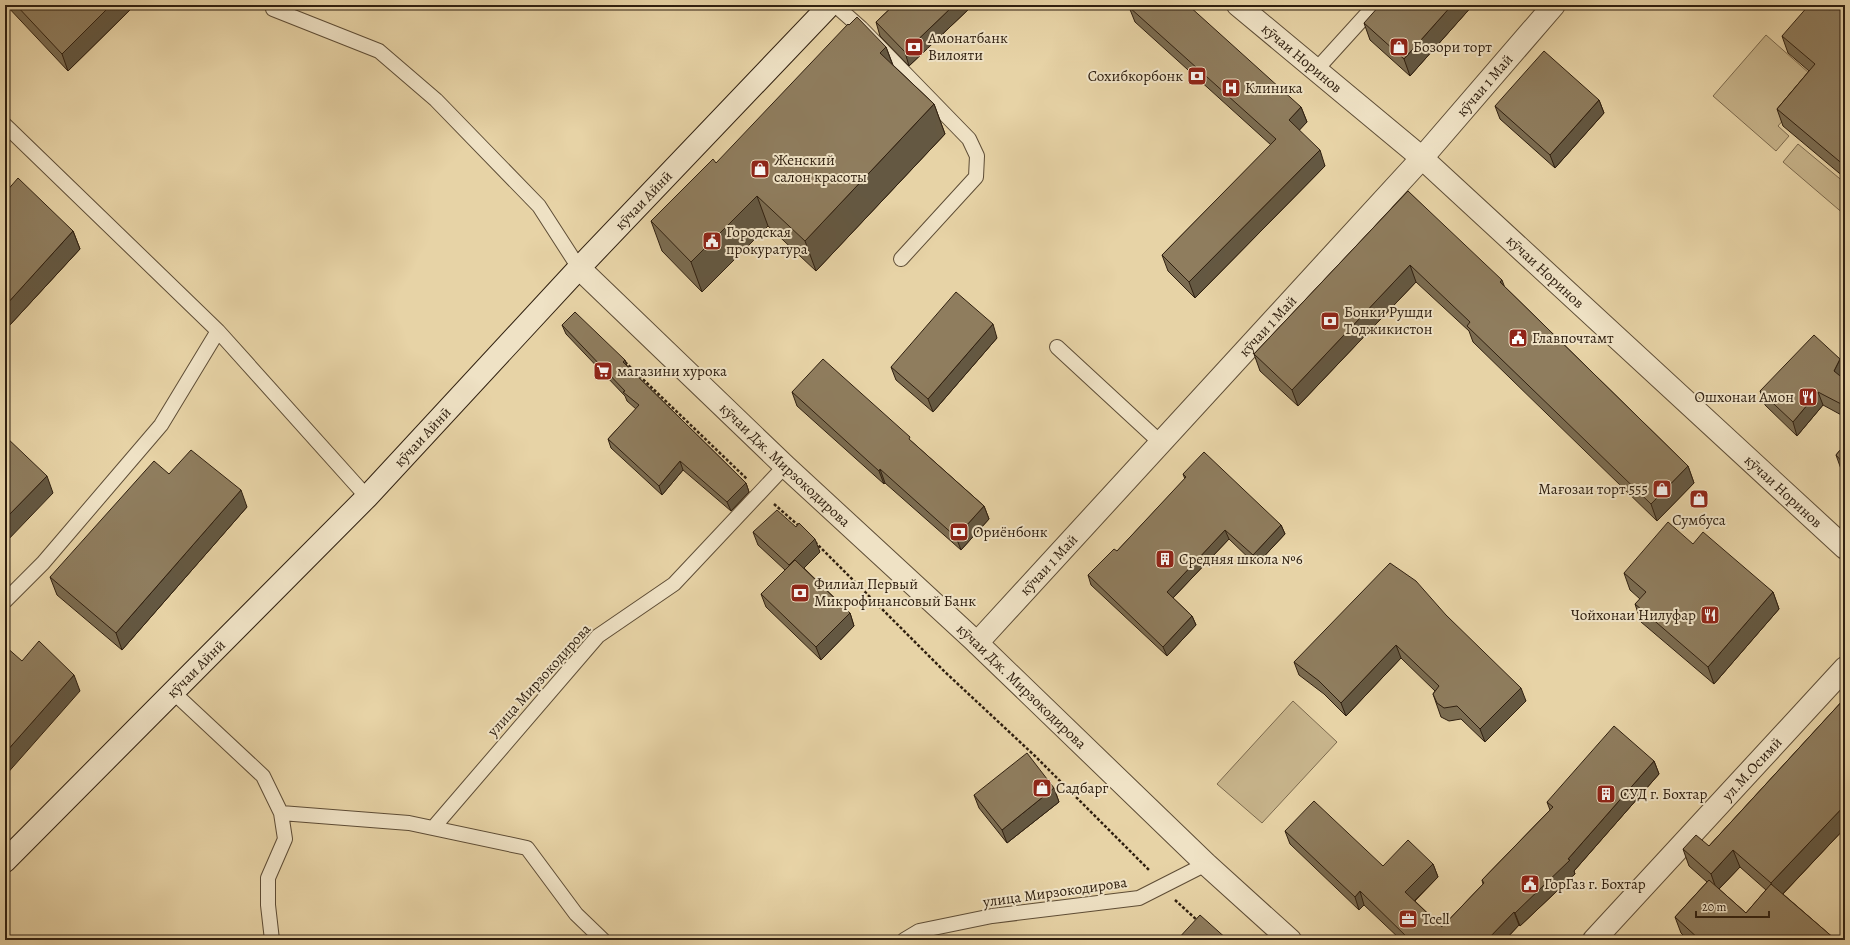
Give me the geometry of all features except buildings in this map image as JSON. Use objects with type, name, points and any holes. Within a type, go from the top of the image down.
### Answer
[{"type":"street","name":"кӯчаи Айнӣ","points":[[5,861],[367,497],[579,268],[830,5]]},
{"type":"street","name":"кӯчаи Норинов","points":[[1238,5],[1422,158],[1845,548]]},
{"type":"street","name":"кӯчаи 1 Май","points":[[977,643],[1422,158],[1554,5]]},
{"type":"street","name":"кӯчаи Дж. Мирзокодирова","points":[[579,268],[785,466],[977,643],[1206,864],[1290,940]]},
{"type":"street","name":"ул.М.Осимй","points":[[1594,940],[1845,668]]},
{"type":"lane","points":[[274,5],[273,9],[379,51],[436,100],[539,206],[579,268]]},
{"type":"lane","points":[[835,5],[861,28],[969,139],[976,156],[976,177],[901,259]]},
{"type":"lane","points":[[1316,70],[1375,5]]},
{"type":"lane","points":[[5,125],[218,330],[367,497]]},
{"type":"lane","points":[[5,601],[42,563],[161,425],[218,330]]},
{"type":"lane","points":[[1057,347],[1160,443]]},
{"type":"lane","name":"улица Мирзокодирова","points":[[433,828],[598,636],[674,584],[785,466]]},
{"type":"lane","points":[[173,692],[263,776],[281,813],[285,838],[268,878],[268,905],[272,940]]},
{"type":"lane","points":[[281,813],[409,823],[527,848],[576,914],[603,940]]},
{"type":"lane","name":"улица Мирзокодирова","points":[[904,940],[919,931],[992,916],[1139,898],[1206,864]]},
{"type":"path","points":[[624,361],[760,492],[802,529]]},
{"type":"path","points":[[812,540],[944,672],[1035,756],[1141,860],[1161,886],[1202,925]]},
{"type":"shaded area","points":[[1766,35],[1818,81],[1778,126],[1789,136],[1776,151],[1713,96]]},
{"type":"shaded area","points":[[1798,144],[1845,183],[1845,215],[1783,162]]},
{"type":"shaded area","points":[[1293,701],[1337,742],[1262,823],[1217,784]]},
{"type":"place","name":"Амонатбанк Вилояти","points":[[914,47]]},
{"type":"place","name":"Бозори торт","points":[[1399,47]]},
{"type":"place","name":"Сохибкорбонк","points":[[1197,76]]},
{"type":"place","name":"Клиника","points":[[1231,88]]},
{"type":"place","name":"Женский салон красоты","points":[[760,169]]},
{"type":"place","name":"Городская прокуратура","points":[[712,241]]},
{"type":"place","name":"Бонки Рушди Тоджикистон","points":[[1330,321]]},
{"type":"place","name":"Главпочтамт","points":[[1518,338]]},
{"type":"place","name":"магазини хурока","points":[[603,371]]},
{"type":"place","name":"Ошхонаи Амон","points":[[1808,397]]},
{"type":"place","name":"Мағозаи торт 555","points":[[1662,489]]},
{"type":"place","name":"Сумбуса","points":[[1699,499]]},
{"type":"place","name":"Ориёнбонк","points":[[959,532]]},
{"type":"place","name":"Средняя школа №6","points":[[1165,559]]},
{"type":"place","name":"Филиал Первый Микрофинансовый Банк","points":[[800,593]]},
{"type":"place","name":"Чойхонаи Нилуфар","points":[[1710,615]]},
{"type":"place","name":"Садбарг","points":[[1042,788]]},
{"type":"place","name":"СУД г. Бохтар","points":[[1606,794]]},
{"type":"place","name":"ГорГаз г. Бохтар","points":[[1530,884]]},
{"type":"place","name":"Tcell","points":[[1408,919]]}]
